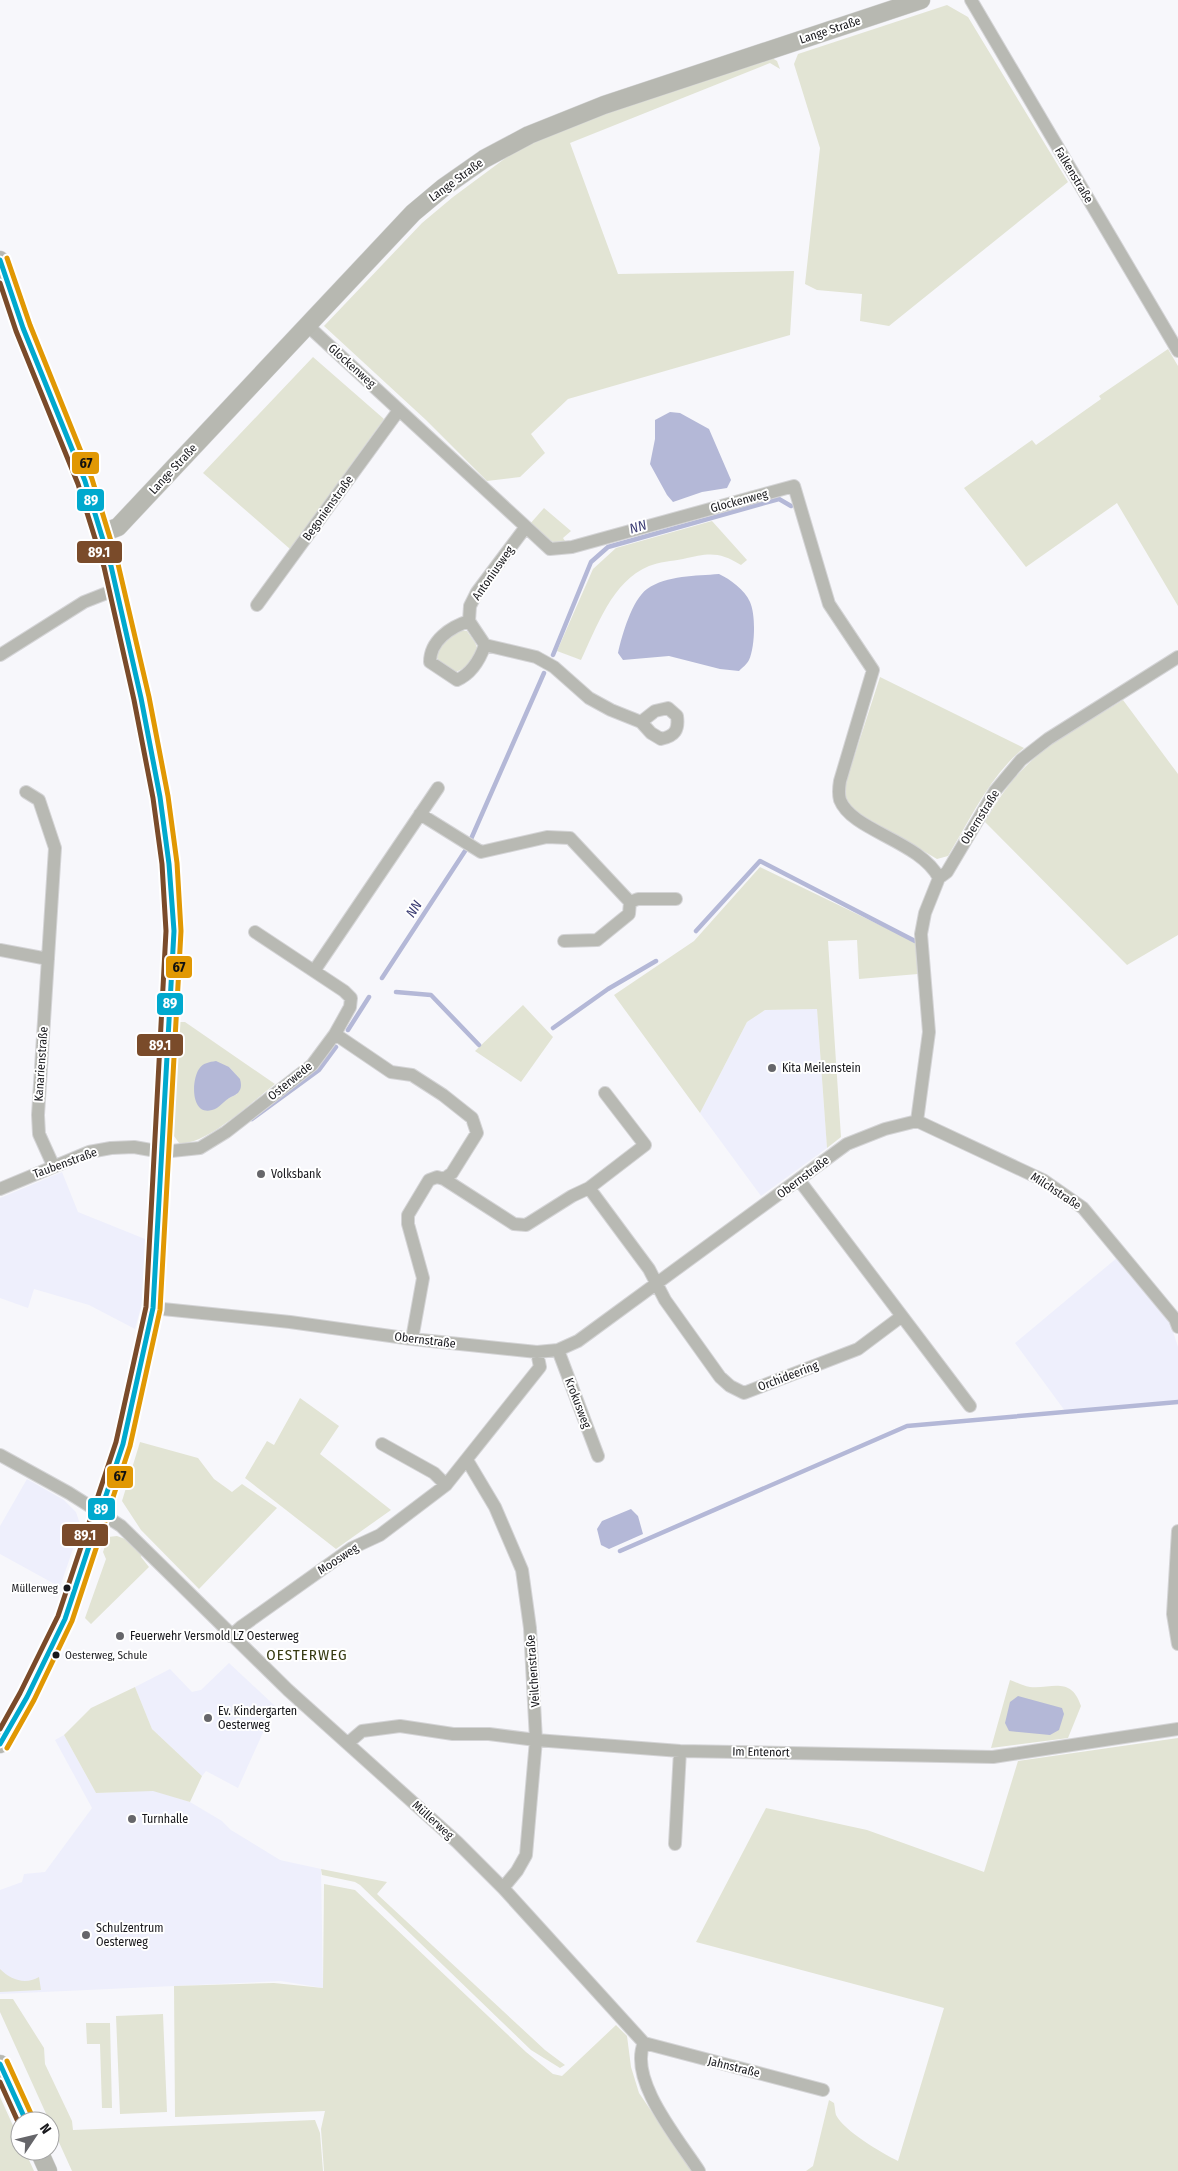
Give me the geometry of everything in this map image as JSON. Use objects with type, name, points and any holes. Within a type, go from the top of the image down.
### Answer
[{"type":"main road","name":"Lange Straße","points":[[102,533],[118,527],[413,213],[444,187],[484,159],[529,135],[604,105],[921,0]]},
{"type":"main road","points":[[0,260],[23,327],[79,466],[102,533],[117,589],[144,710],[167,832],[172,880],[174,931],[153,1308],[123,1444],[65,1619],[27,1697],[0,1744]]},
{"type":"main road","points":[[0,2064],[21,2111]]},
{"type":"street","name":"Falkenstraße","points":[[971,0],[1178,350]]},
{"type":"street","name":"Glockenweg","points":[[308,326],[550,549],[572,548],[794,486],[829,604],[873,670],[840,781],[838,792],[840,801],[852,816],[916,853],[934,868],[940,878]]},
{"type":"street","name":"Begonienstraße","points":[[257,605],[399,410]]},
{"type":"street","name":"Antoniusweg","points":[[469,622],[470,606],[477,592],[525,528]]},
{"type":"street","points":[[0,655],[84,602],[117,589]]},
{"type":"street","points":[[485,645],[475,665],[465,677],[457,680],[430,662],[430,653],[444,634],[460,624],[469,622],[485,645],[536,657],[554,667],[589,698],[610,710],[641,722]]},
{"type":"street","name":"Obernstraße","points":[[153,1308],[290,1322],[412,1339],[537,1352],[558,1350],[578,1341],[848,1144],[885,1129],[917,1121],[926,1069],[929,1032],[921,934],[925,913],[940,878],[947,872],[995,791],[1021,760],[1055,734],[1178,657]]},
{"type":"street","points":[[314,971],[438,788]]},
{"type":"street","name":"Kanarienstraße","points":[[26,792],[39,800],[55,848],[38,1115],[39,1134],[53,1166]]},
{"type":"street","points":[[420,814],[480,852],[547,837],[570,838],[630,902],[629,914],[597,940],[564,941]]},
{"type":"street","points":[[630,902],[638,899],[676,899]]},
{"type":"street","name":"Osterwede","points":[[162,1152],[200,1148],[226,1132],[312,1065],[335,1034],[350,1007],[350,998],[344,991],[255,932]]},
{"type":"street","points":[[0,950],[48,959]]},
{"type":"street","points":[[335,1034],[391,1072],[412,1075],[472,1118],[477,1133],[452,1173],[444,1179]]},
{"type":"street","points":[[412,1339],[423,1278],[408,1224],[408,1215],[429,1180],[436,1176],[444,1179],[514,1224],[526,1225],[572,1196],[589,1188],[645,1145],[605,1093]]},
{"type":"street","name":"Milchstraße","points":[[917,1121],[1043,1180],[1083,1208],[1176,1319],[1178,1327]]},
{"type":"street","name":"Taubenstraße","points":[[0,1189],[89,1152],[111,1148],[134,1147],[162,1152]]},
{"type":"street","points":[[799,1180],[970,1406]]},
{"type":"street","points":[[589,1188],[650,1269],[656,1284]]},
{"type":"street","name":"Orchideering","points":[[656,1284],[720,1377],[730,1386],[744,1393],[858,1349],[902,1316]]},
{"type":"street","name":"Krokusweg","points":[[558,1350],[598,1456]]},
{"type":"street","name":"Moosweg","points":[[231,1636],[241,1626],[352,1548],[380,1535],[446,1486],[540,1367],[537,1352]]},
{"type":"street","points":[[382,1444],[434,1473],[446,1486]]},
{"type":"street","name":"Müllerweg","points":[[0,1456],[101,1512],[121,1526],[288,1690],[457,1842],[503,1888],[644,2043]]},
{"type":"street","name":"Veilchenstraße","points":[[467,1460],[495,1507],[522,1570],[530,1628],[536,1740],[526,1855],[517,1871],[503,1888]]},
{"type":"street","points":[[1178,1531],[1173,1614],[1178,1644]]},
{"type":"street","name":"Im Entenort","points":[[348,1743],[362,1731],[400,1726],[453,1734],[489,1734],[536,1740],[680,1751],[993,1757],[1178,1729]]},
{"type":"street","points":[[676,1844],[680,1751]]},
{"type":"street","points":[[644,2043],[640,2060],[647,2092],[699,2171]]},
{"type":"street","name":"Jahnstraße","points":[[644,2043],[823,2090]]},
{"type":"shaded area","name":"Kita Meilenstein","points":[[817,1009],[827,1148],[761,1196],[700,1113],[747,1022],[765,1010]]},
{"type":"shaded area","points":[[62,1172],[78,1212],[145,1239],[143,1300],[135,1329],[89,1305],[34,1289],[28,1308],[0,1298],[0,1198]]},
{"type":"shaded area","points":[[1118,1257],[1170,1322],[1178,1347],[1178,1400],[1065,1411],[1015,1343]]},
{"type":"shaded area","points":[[27,1479],[64,1500],[76,1512],[80,1524],[60,1587],[0,1554],[0,1526]]},
{"type":"shaded area","name":"Ev. Kindergarten Oesterweg","points":[[229,1663],[275,1706],[238,1788],[206,1771],[202,1776],[152,1729],[135,1687],[170,1669],[192,1692],[201,1690]]},
{"type":"shaded area","points":[[64,1735],[96,1793],[152,1790],[190,1802],[280,1860],[321,1869],[323,1988],[281,1981],[0,1994],[0,1890],[22,1882],[24,1874],[45,1872],[92,1808],[55,1740]]},
{"type":"green space","points":[[947,5],[968,17],[1068,182],[889,326],[860,321],[862,294],[817,290],[805,284],[820,148],[794,64],[798,54]]},
{"type":"green space","points":[[769,56],[777,61],[780,69],[770,63],[570,143],[618,274],[794,271],[790,335],[568,399],[531,434],[545,453],[520,477],[487,481],[426,420],[324,326],[422,223],[453,197],[527,142],[562,127]]},
{"type":"green space","points":[[1168,349],[1178,366],[1178,606],[1117,503],[1026,567],[964,488],[1032,440],[1036,445],[1101,399],[1099,396]]},
{"type":"green space","points":[[313,357],[384,419],[290,549],[203,473]]},
{"type":"green space","points":[[544,508],[571,531],[563,538],[567,544],[555,543],[546,539],[529,525]]},
{"type":"green space","points":[[712,521],[747,560],[741,565],[726,557],[713,554],[649,566],[625,582],[615,594],[607,606],[581,660],[557,651],[593,569],[616,548]]},
{"type":"green space","points":[[458,630],[467,631],[477,648],[477,652],[469,664],[453,673],[440,664],[435,653],[446,638]]},
{"type":"green space","points":[[880,677],[1024,748],[1001,771],[991,785],[948,856],[937,859],[853,810],[846,799],[846,782]]},
{"type":"green space","points":[[1123,700],[1178,774],[1178,935],[1127,965],[985,822],[1010,784],[1039,755],[1074,730]]},
{"type":"green space","points":[[760,867],[917,943],[918,974],[859,979],[857,940],[828,941],[841,1137],[827,1148],[817,1009],[765,1010],[747,1022],[700,1113],[614,995],[694,941]]},
{"type":"green space","points":[[523,1005],[553,1037],[521,1082],[475,1051]]},
{"type":"green space","points":[[177,1022],[185,1022],[275,1084],[229,1121],[202,1138],[179,1143],[174,1136],[171,1126]],"holes":[[[229,1067],[236,1075],[237,1094],[225,1100]]]},
{"type":"green space","points":[[300,1398],[339,1426],[320,1454],[391,1510],[336,1549],[245,1478],[267,1441],[274,1445]]},
{"type":"green space","points":[[140,1442],[198,1458],[214,1479],[232,1492],[242,1484],[277,1508],[199,1589],[141,1530],[122,1501]]},
{"type":"green space","points":[[117,1536],[125,1539],[142,1555],[141,1557],[149,1567],[91,1624],[85,1618],[106,1559],[103,1552],[108,1537]]},
{"type":"green space","points":[[1010,1680],[1030,1687],[1060,1686],[1072,1691],[1081,1706],[1068,1738],[991,1748]]},
{"type":"green space","points":[[135,1687],[152,1729],[202,1776],[190,1802],[153,1791],[96,1793],[64,1735],[91,1708]]},
{"type":"green space","points":[[1178,1738],[1178,2171],[806,2171],[813,2166],[829,2100],[834,2103],[836,2115],[847,2128],[873,2147],[898,2161],[944,2008],[696,1942],[766,1808],[867,1830],[984,1872],[1018,1761]]},
{"type":"green space","points":[[321,1869],[387,1882],[377,1894],[545,2050],[565,2065],[560,2068],[531,2050],[360,1885],[355,1882],[322,1875]]},
{"type":"green space","points":[[324,1884],[355,1890],[526,2052],[553,2074],[562,2076],[616,2025],[627,2036],[631,2067],[639,2093],[692,2171],[324,2171],[321,2129],[325,2111],[175,2117],[174,1986],[274,1983],[323,1988]]},
{"type":"green space","points":[[0,1969],[18,1980],[29,1981],[39,1977],[41,1990],[0,1992]]},
{"type":"green space","points":[[0,1999],[13,1999],[44,2048],[45,2064],[72,2121],[73,2130],[315,2120],[320,2133],[323,2171],[72,2171],[60,2144],[60,2111],[45,2111],[0,2012]]},
{"type":"green space","points":[[163,2014],[167,2112],[120,2114],[116,2016]]},
{"type":"green space","points":[[86,2023],[110,2023],[112,2108],[102,2108],[100,2044],[87,2044]]},
{"type":"green space","points":[[0,2097],[10,2119],[10,2161],[30,2161],[34,2171],[0,2171]]},
{"type":"water","points":[[670,412],[680,413],[709,429],[731,480],[727,488],[702,492],[673,502],[667,495],[650,464],[655,439],[655,420]]},
{"type":"water","points":[[719,574],[741,589],[748,598],[752,608],[754,623],[753,647],[749,660],[739,671],[720,669],[669,656],[623,660],[618,653],[625,628],[632,609],[647,589],[663,581]]},
{"type":"water","points":[[216,1061],[229,1067],[240,1079],[241,1088],[240,1091],[228,1098],[217,1108],[205,1110],[200,1108],[195,1096],[196,1074],[206,1063]]},
{"type":"water","points":[[631,1509],[638,1516],[643,1534],[609,1549],[601,1545],[597,1529],[602,1521]]},
{"type":"water","points":[[1018,1696],[1062,1708],[1064,1714],[1059,1730],[1050,1735],[1009,1731],[1005,1723],[1010,1702]]},
{"type":"waterway","name":"NN","points":[[553,655],[591,562],[608,547],[779,499],[791,506]]},
{"type":"waterway","name":"NN","points":[[471,839],[544,673]]},
{"type":"waterway","name":"NN","points":[[382,978],[465,851]]},
{"type":"waterway","points":[[696,931],[760,861],[915,941]]},
{"type":"waterway","points":[[553,1028],[608,989],[656,961]]},
{"type":"waterway","points":[[396,992],[431,995],[479,1045]]},
{"type":"waterway","name":"NN","points":[[348,1030],[369,997]]},
{"type":"waterway","name":"NN","points":[[252,1119],[319,1070],[336,1047]]},
{"type":"waterway","points":[[620,1551],[907,1426],[1178,1402]]},
{"type":"transit line","name":"67","points":[[7,258],[30,325],[92,479],[118,564],[149,697],[168,796],[177,863],[181,931],[160,1310],[130,1446],[72,1621],[34,1700],[7,1748]]},
{"type":"transit line","name":"89","points":[[0,260],[23,328],[85,481],[111,566],[141,698],[160,797],[169,864],[174,931],[153,1308],[123,1444],[65,1619],[27,1697],[0,1744]]},
{"type":"transit line","name":"89.1","points":[[0,283],[16,331],[78,484],[104,567],[134,700],[153,798],[162,864],[166,931],[146,1307],[116,1442],[58,1616],[0,1729]]},
{"type":"transit line","name":"67","points":[[7,2061],[30,2111]]},
{"type":"transit line","name":"89","points":[[0,2064],[21,2111]]},
{"type":"transit line","name":"89.1","points":[[0,2082],[13,2111]]},
{"type":"place","name":"Kita Meilenstein","points":[[772,1068]]},
{"type":"place","name":"Volksbank","points":[[261,1174]]},
{"type":"place","name":"Müllerweg","points":[[67,1588]]},
{"type":"place","name":"Feuerwehr Versmold LZ Oesterweg","points":[[120,1636]]},
{"type":"place","name":"Oesterweg, Schule","points":[[56,1655]]},
{"type":"place","name":"Ev. Kindergarten Oesterweg","points":[[208,1718]]},
{"type":"place","name":"Turnhalle","points":[[132,1819]]},
{"type":"place","name":"Schulzentrum Oesterweg","points":[[86,1935]]},
{"type":"district","name":"OESTERWEG","points":[[307,1655]]}]
